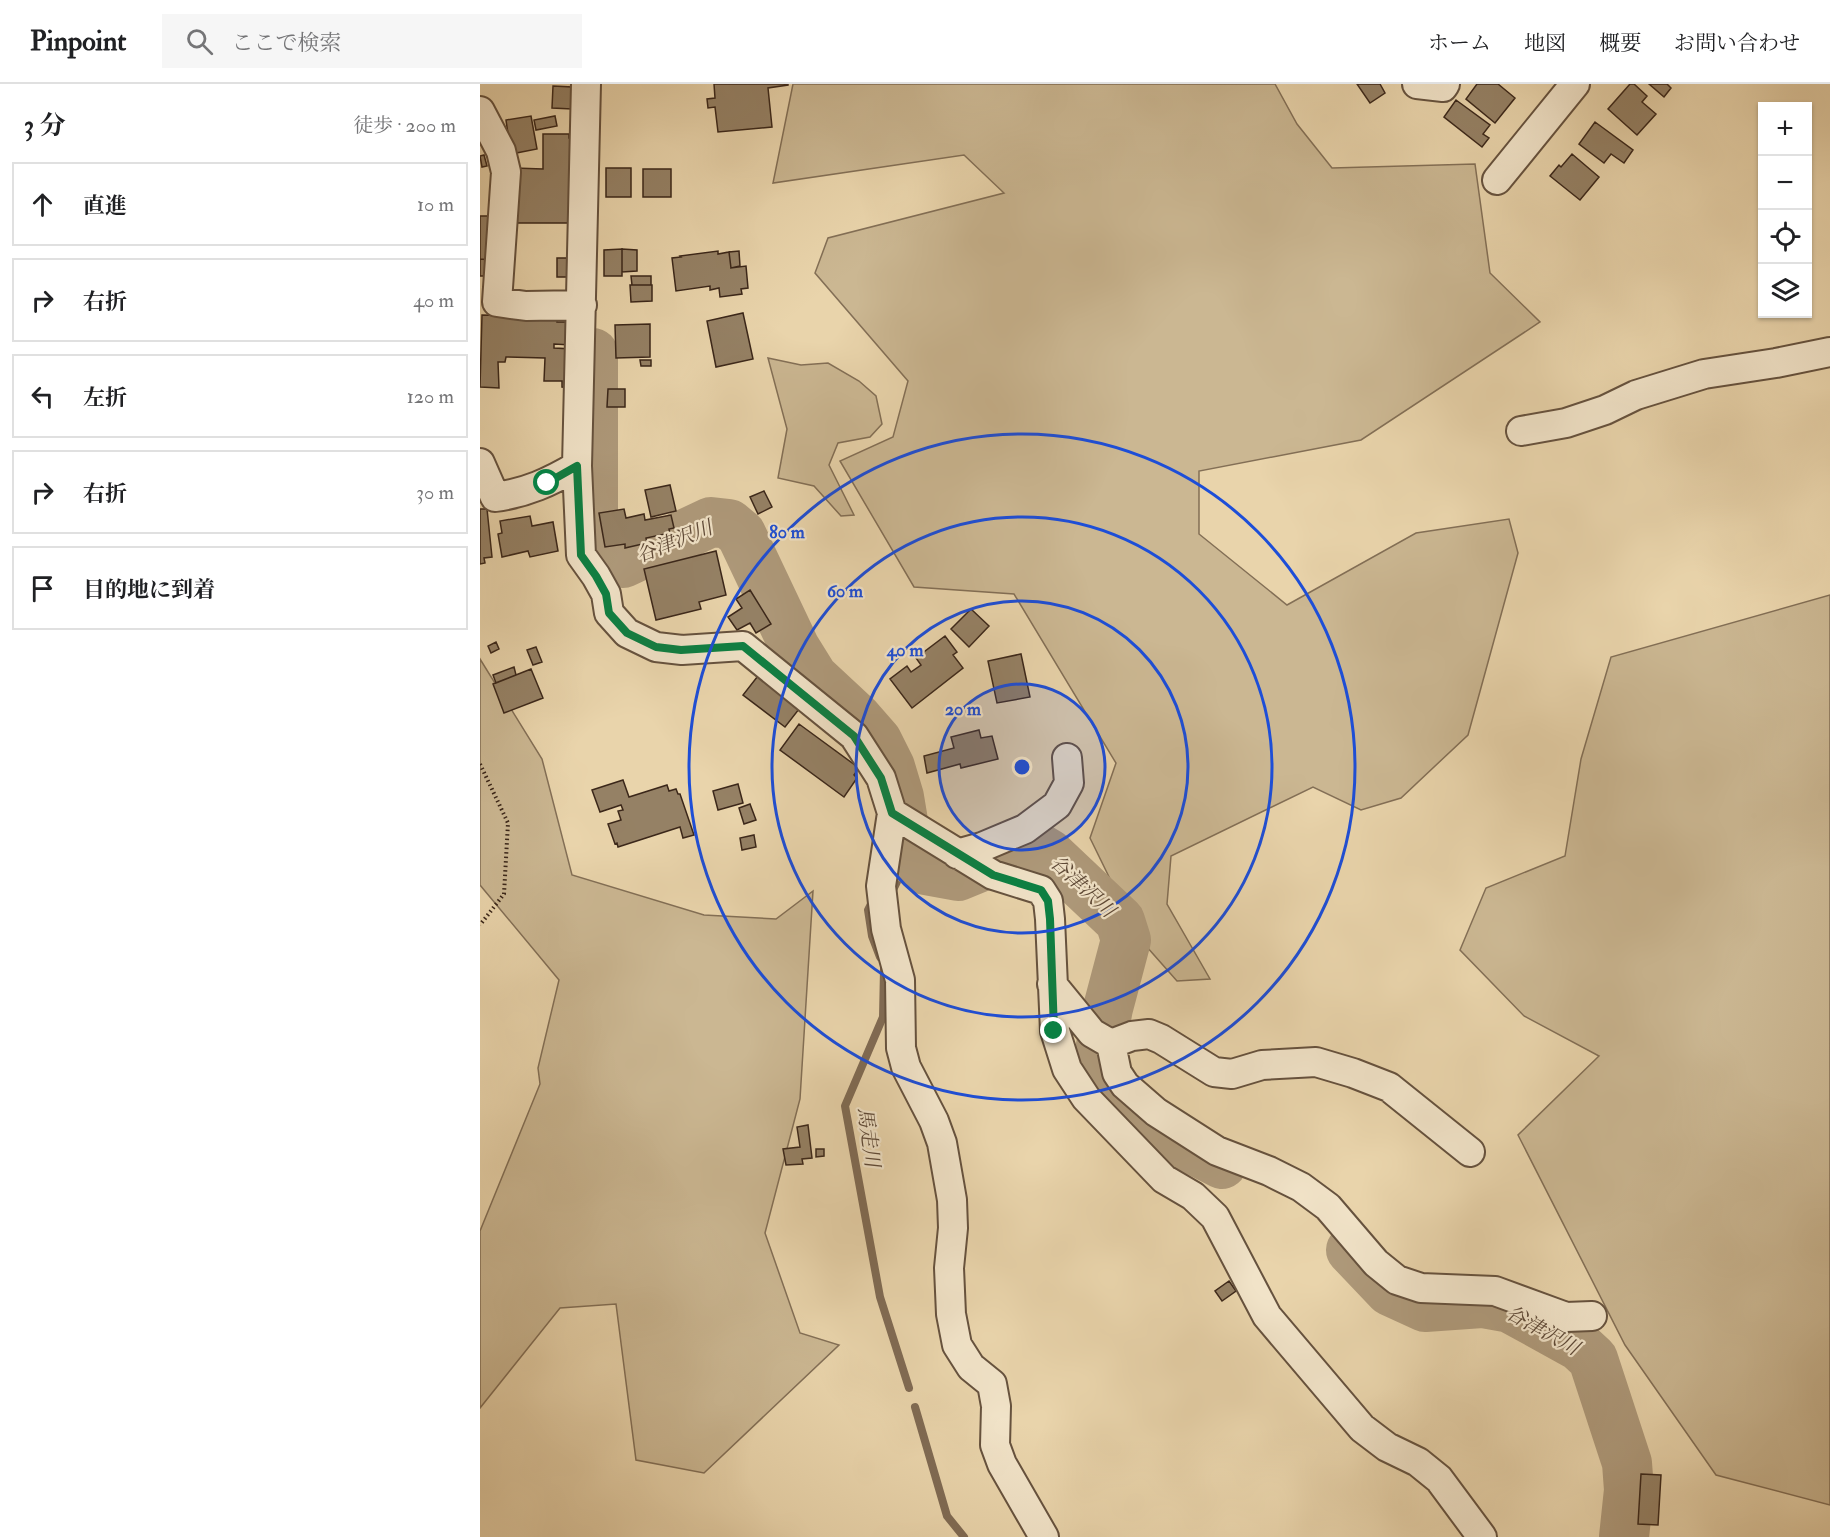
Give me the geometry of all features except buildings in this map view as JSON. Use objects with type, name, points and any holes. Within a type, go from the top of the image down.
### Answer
[{"type":"street","points":[[586,84],[577,466],[581,555],[606,594],[609,613],[627,633],[656,647],[681,650],[743,646],[854,736],[881,778],[892,813],[881,886],[886,929],[900,980],[902,1048],[906,1067],[934,1121],[942,1143],[952,1200],[953,1228],[949,1268],[951,1314],[957,1345],[971,1367],[992,1384],[996,1406],[995,1445],[1002,1464],[1044,1537]]},
{"type":"street","points":[[1417,84],[1443,87],[1445,84]]},
{"type":"street","points":[[1497,180],[1575,84]]},
{"type":"street","points":[[480,111],[501,151],[506,172],[496,302],[526,306],[582,305]]},
{"type":"street","points":[[1521,431],[1566,423],[1605,410],[1636,394],[1704,374],[1830,352]]},
{"type":"street","points":[[480,463],[495,496],[512,495],[547,483],[577,466]]},
{"type":"street","points":[[957,854],[982,847],[1024,829],[1057,805],[1069,783],[1067,758]]},
{"type":"street","points":[[892,813],[993,875],[1041,890],[1048,901],[1050,919],[1054,1031],[1067,1069],[1086,1098],[1164,1179],[1193,1196],[1215,1217],[1267,1316],[1362,1428],[1387,1447],[1418,1462],[1439,1479],[1482,1537]]},
{"type":"street","points":[[1052,984],[1092,1033],[1111,1044],[1117,1073],[1125,1085],[1156,1112],[1217,1151],[1301,1187],[1328,1207],[1376,1263],[1397,1280],[1421,1288],[1495,1291],[1566,1317],[1592,1316]]},
{"type":"street","points":[[1111,1044],[1132,1036],[1149,1034],[1215,1072],[1232,1074],[1262,1065],[1316,1062],[1353,1073],[1389,1087],[1470,1152]]},
{"type":"path","points":[[480,764],[508,823],[504,894],[480,925]]},
{"type":"shaded area","points":[[793,84],[1275,84],[1297,124],[1332,168],[1475,164],[1490,273],[1540,322],[1361,440],[1199,471],[1199,534],[1287,605],[1416,533],[1509,519],[1518,553],[1468,735],[1401,798],[1361,810],[1313,787],[1171,856],[1167,904],[1210,979],[1177,981],[1139,938],[1090,838],[1116,763],[1014,594],[914,587],[840,461],[893,437],[908,381],[815,273],[828,238],[1004,193],[964,155],[773,183]]},
{"type":"shaded area","points":[[768,358],[801,365],[828,363],[859,381],[876,396],[882,424],[870,437],[838,443],[829,465],[854,515],[841,516],[814,486],[778,478],[787,429]]},
{"type":"shaded area","points":[[1830,595],[1830,1505],[1716,1475],[1625,1345],[1518,1135],[1599,1056],[1524,1016],[1460,950],[1486,888],[1565,856],[1581,759],[1611,657]]},
{"type":"shaded area","points":[[480,659],[542,759],[572,875],[704,915],[776,919],[813,891],[800,1099],[765,1233],[800,1333],[839,1345],[704,1473],[636,1460],[616,1304],[560,1308],[480,1408],[480,1231],[540,1084],[538,1068],[559,980],[480,885]]},
{"type":"waterway","name":"谷津沢川","points":[[593,353],[593,518],[598,544],[609,558],[623,563],[711,522],[729,524],[741,534],[795,648],[813,677],[856,717],[877,741],[890,767],[899,797],[909,857],[925,870],[958,876],[1034,845],[1049,854],[1120,921],[1126,940],[1108,1008],[1099,1056],[1104,1076],[1127,1103],[1160,1132],[1222,1164]]},
{"type":"waterway","name":"馬走川","points":[[892,892],[909,857]]},
{"type":"waterway","name":"馬走川","points":[[874,898],[868,910],[872,936],[880,957]]},
{"type":"waterway","name":"馬走川","points":[[884,969],[883,1017],[845,1106],[880,1297],[909,1388]]},
{"type":"waterway","name":"谷津沢川","points":[[1351,1250],[1390,1291],[1425,1307],[1482,1303],[1510,1308],[1579,1346],[1593,1359],[1627,1463],[1629,1490],[1624,1537]]},
{"type":"waterway","name":"馬走川","points":[[915,1407],[947,1516],[964,1537]]},
{"type":"route","points":[[547,483],[577,466],[581,555],[606,594],[609,613],[627,633],[656,647],[681,650],[743,646],[854,736],[881,778],[892,813],[993,875],[1041,890],[1048,901],[1050,919],[1054,1031]]}]
